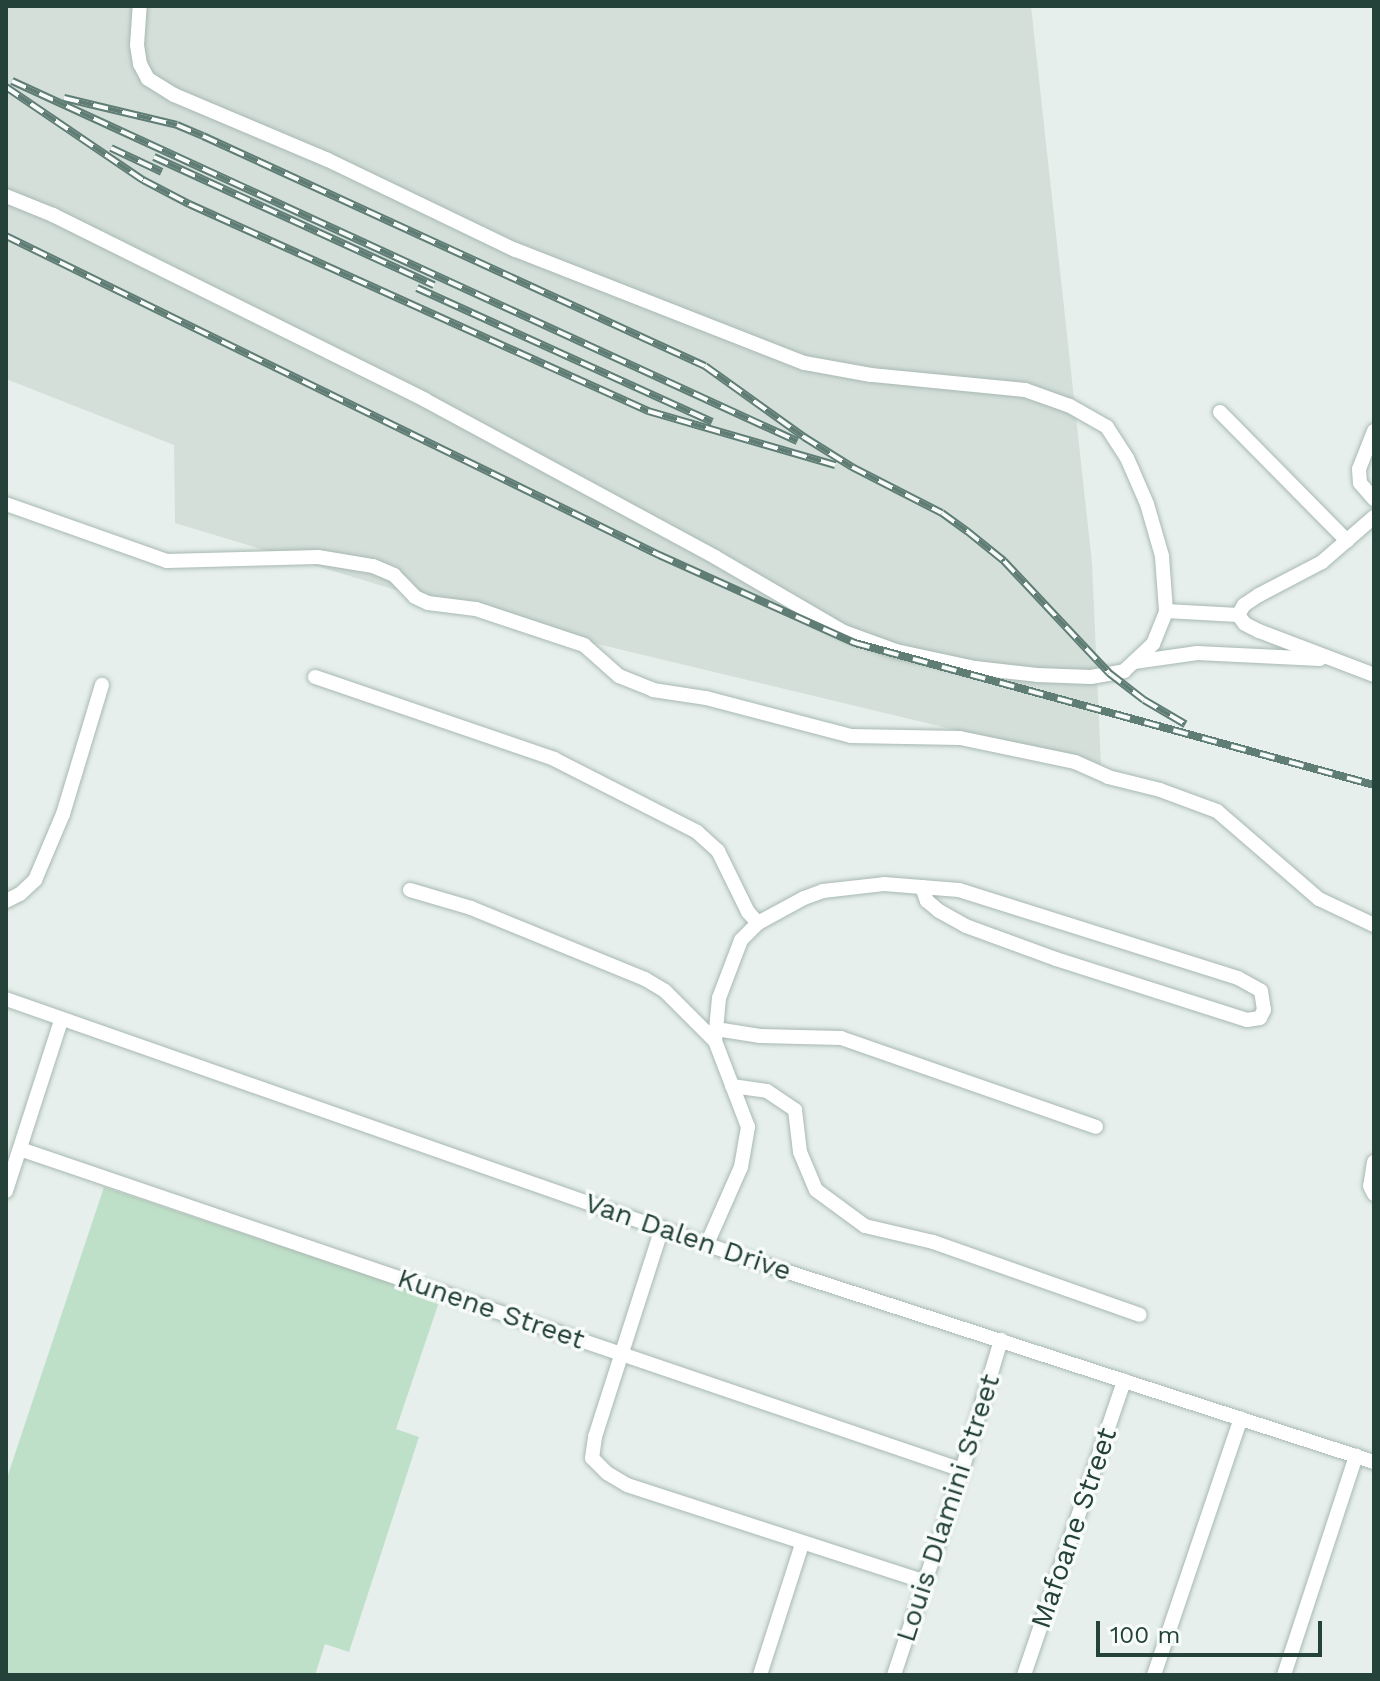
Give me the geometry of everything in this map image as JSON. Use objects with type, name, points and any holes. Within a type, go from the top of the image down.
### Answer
[{"type":"street","points":[[6,196],[53,215],[425,400],[715,557],[844,632],[896,651],[975,668],[1037,675],[1091,677],[1124,671],[1153,644],[1166,611],[1162,556],[1147,504],[1127,458],[1107,427],[1070,406],[1025,390],[871,375],[804,363],[515,250],[328,160],[174,95],[148,79],[140,64],[137,45],[140,6]]},
{"type":"street","points":[[1220,412],[1347,541]]},
{"type":"street","points":[[1374,431],[1359,469],[1360,483],[1374,499]]},
{"type":"street","points":[[6,504],[156,559],[195,562],[318,557],[373,566],[394,575],[415,597],[428,603],[476,609],[584,645],[619,676],[653,690],[706,698],[851,736],[960,738],[1075,762],[1108,777],[1183,797],[1217,811],[1319,899],[1374,925]]},
{"type":"street","points":[[1238,615],[1244,605],[1307,572],[1374,517]]},
{"type":"street","points":[[1166,611],[1238,615],[1259,631],[1374,675]]},
{"type":"street","points":[[1133,662],[1197,653],[1332,659]]},
{"type":"street","points":[[315,677],[554,759],[697,832],[718,851],[748,912],[758,923]]},
{"type":"street","points":[[6,901],[20,894],[35,880],[66,805],[102,685]]},
{"type":"street","points":[[707,1244],[746,1147],[748,1127],[715,1035],[719,998],[741,940],[758,923],[823,891],[884,884],[928,885],[959,890],[1200,964],[1261,991],[1264,1010],[1260,1018],[1247,1020],[1056,959],[966,926],[927,901],[922,887]]},
{"type":"street","points":[[410,890],[471,908],[645,979],[665,991],[715,1035],[841,1038],[1096,1127]]},
{"type":"street","name":"Van Dalen Drive","points":[[6,999],[61,1021],[707,1244],[1374,1462]]},
{"type":"street","points":[[6,1191],[61,1021]]},
{"type":"street","points":[[732,1086],[767,1091],[795,1110],[800,1152],[816,1190],[865,1226],[933,1242],[1140,1315]]},
{"type":"street","name":"Kunene Street","points":[[20,1149],[962,1470]]},
{"type":"street","points":[[1374,1162],[1370,1186],[1374,1194]]},
{"type":"street","points":[[662,1228],[595,1437],[592,1458],[607,1473],[627,1485],[925,1582]]},
{"type":"street","name":"Louis Dlamini Street","points":[[894,1675],[962,1470],[1001,1340]]},
{"type":"street","name":"Mafoane Street","points":[[1024,1675],[1124,1381]]},
{"type":"street","points":[[1154,1675],[1241,1418]]},
{"type":"street","points":[[1284,1675],[1356,1456]]},
{"type":"street","points":[[760,1675],[802,1544]]},
{"type":"shaded area","points":[[6,6],[1031,6],[1092,563],[1101,765],[485,617],[175,523],[174,445],[6,379]]},
{"type":"green space","points":[[104,1187],[440,1299],[396,1429],[419,1437],[349,1652],[325,1644],[315,1675],[6,1675],[6,1481]]},
{"type":"railway","points":[[12,81],[797,441]]},
{"type":"railway","points":[[6,87],[143,180],[189,204],[648,411],[835,465]]},
{"type":"railway","points":[[64,98],[177,125],[705,366],[804,437],[852,467],[942,513],[967,531],[1004,561],[1109,673],[1144,700],[1185,724]]},
{"type":"railway","points":[[111,148],[162,172]]},
{"type":"railway","points":[[154,157],[434,285]]},
{"type":"railway","points":[[6,236],[659,555],[855,643],[1374,785]]},
{"type":"railway","points":[[417,288],[712,422]]}]
